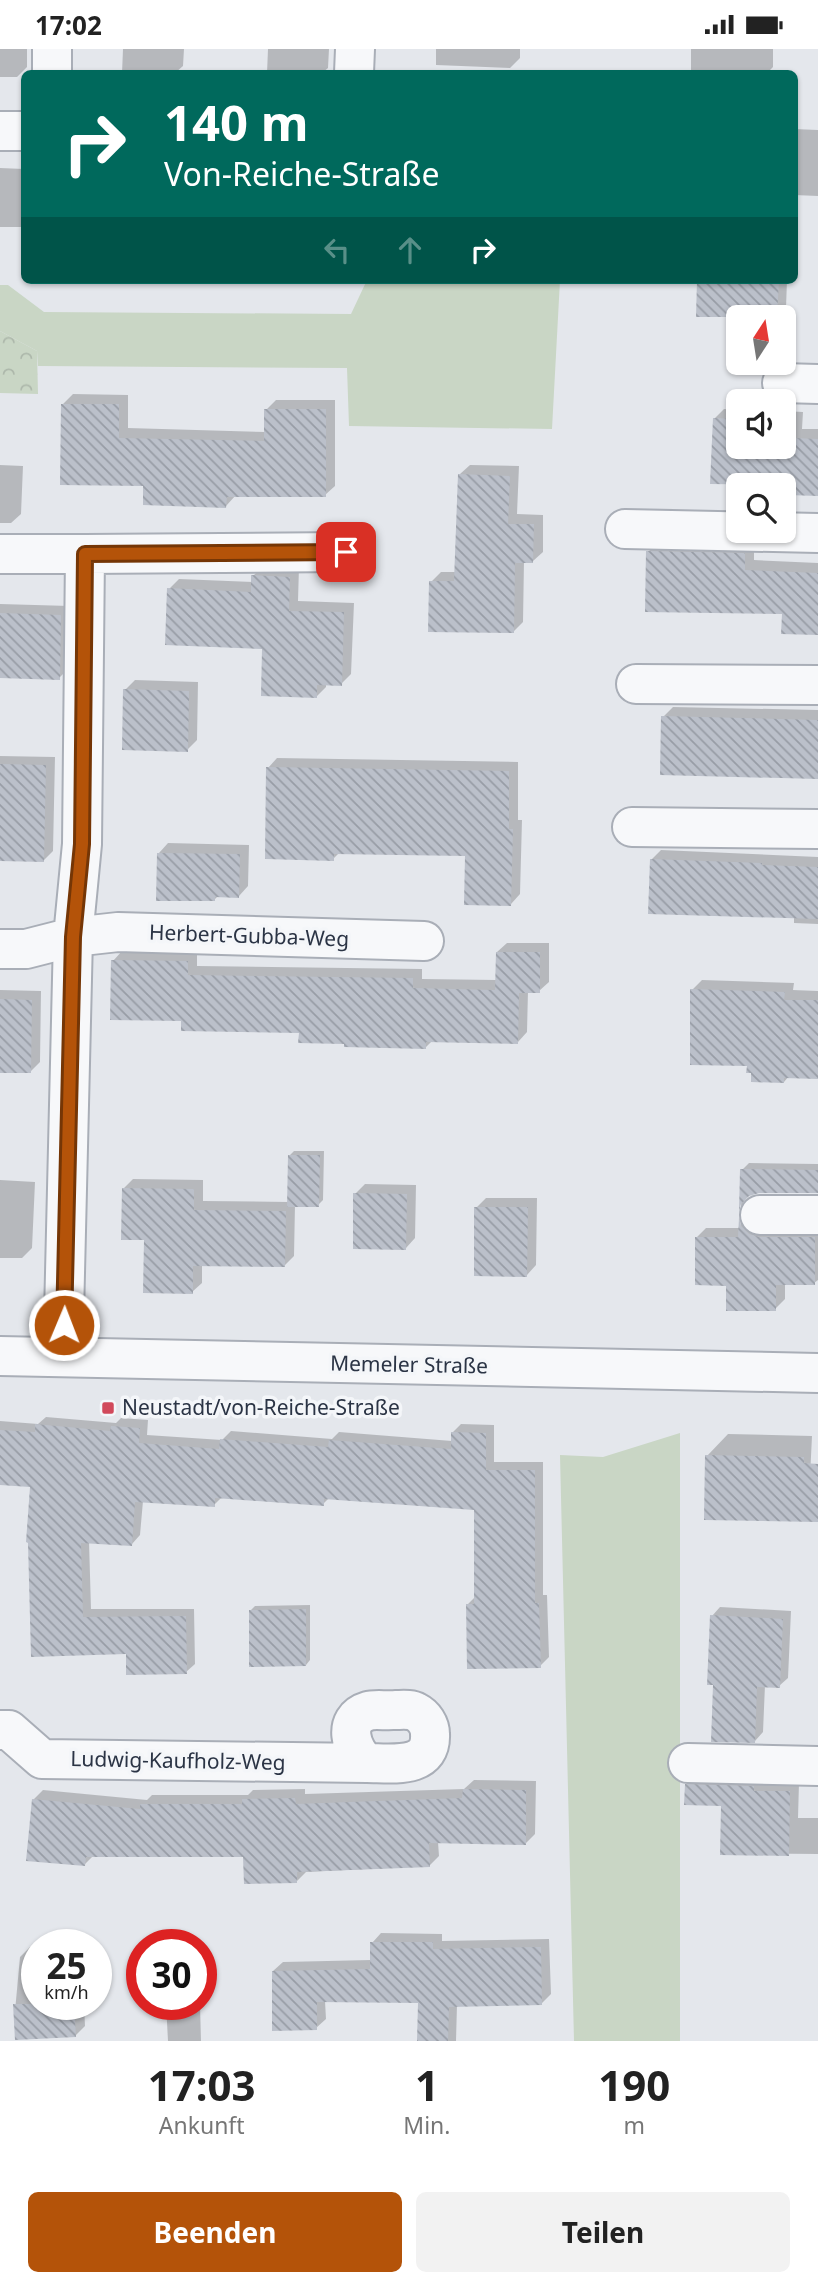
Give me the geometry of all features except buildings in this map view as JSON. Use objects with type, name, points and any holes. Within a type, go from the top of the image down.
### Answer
[{"type":"street","points":[[52,49],[52,70]]},
{"type":"street","points":[[355,49],[355,70]]},
{"type":"street","points":[[0,131],[21,131]]},
{"type":"street","points":[[625,529],[818,533]]},
{"type":"street","points":[[0,554],[346,552]]},
{"type":"street","points":[[63,1357],[73,937],[82,844],[85,554]]},
{"type":"street","points":[[636,684],[818,685]]},
{"type":"street","points":[[632,827],[818,829]]},
{"type":"street","name":"Herbert-Gubba-Weg","points":[[0,949],[26,949],[73,937],[118,932],[424,941]]},
{"type":"street","points":[[760,1215],[818,1215]]},
{"type":"street","name":"Memeler Straße","points":[[0,1356],[818,1373]]},
{"type":"street","name":"Ludwig-Kaufholz-Weg","points":[[0,1730],[9,1730],[42,1759],[367,1763]]},
{"type":"street","points":[[688,1763],[818,1766]]},
{"type":"green space","points":[[365,284],[560,284],[552,429],[349,426],[347,368],[38,366],[37,351],[0,331],[0,285],[8,285],[44,312],[351,314]]},
{"type":"green space","points":[[0,331],[37,351],[38,394],[0,393]]},
{"type":"green space","points":[[680,1433],[680,2041],[574,2041],[560,1455],[603,1457]]},
{"type":"place","name":"Neustadt/von-Reiche-Straße","points":[[108,1408]]},
{"type":"route","points":[[64,1325],[73,937],[82,844],[85,554],[346,552]]}]
